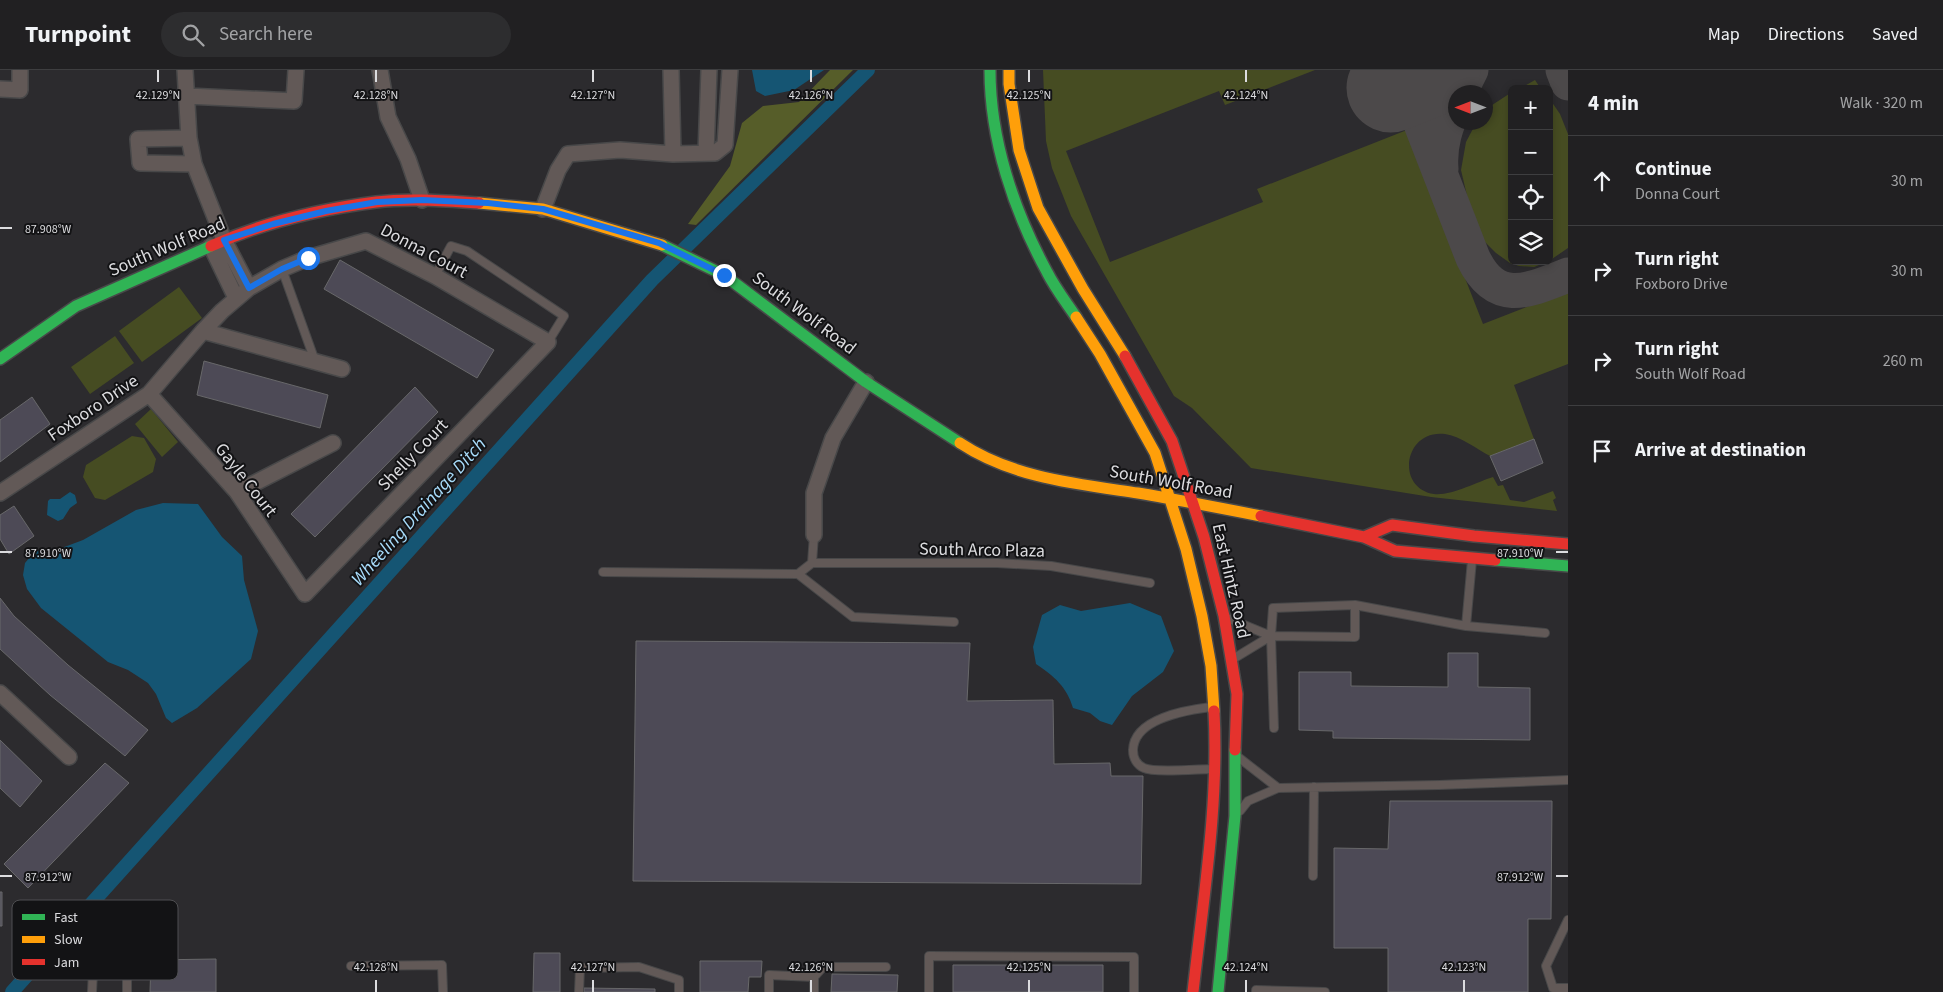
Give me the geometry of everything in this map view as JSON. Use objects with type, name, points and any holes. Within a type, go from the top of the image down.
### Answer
[{"type":"main road","name":"East Hintz Road","points":[[990,70],[990,90],[1001,156],[1019,214],[1047,273],[1100,354],[1155,453],[1186,549],[1202,616],[1211,666],[1216,768],[1193,992]]},
{"type":"main road","name":"East Hintz Road","points":[[1009,70],[1009,84],[1019,150],[1038,208],[1083,289],[1117,342],[1172,441],[1193,502],[1224,616],[1237,694],[1235,816],[1218,992]]},
{"type":"main road","name":"South Wolf Road","points":[[0,359],[76,306],[218,243],[273,224],[326,211],[377,202],[422,200],[488,203],[543,209],[659,243],[724,275],[866,382],[972,451],[1012,468],[1054,480],[1193,502],[1364,537],[1395,551],[1568,566]]},
{"type":"main road","points":[[1364,537],[1392,526],[1474,536],[1568,544]]},
{"type":"street","points":[[0,89],[20,90],[20,70]]},
{"type":"street","points":[[185,70],[189,138],[194,164],[236,298]]},
{"type":"street","points":[[187,96],[294,101],[296,70]]},
{"type":"street","points":[[380,70],[388,117],[408,159],[422,200]]},
{"type":"street","points":[[671,70],[672,154]]},
{"type":"street","points":[[709,70],[710,153]]},
{"type":"street","points":[[543,209],[558,170],[568,154],[620,150],[672,154],[710,153],[725,145],[730,70]]},
{"type":"street","points":[[189,138],[138,139],[140,163],[194,164]]},
{"type":"street","name":"Donna Court","points":[[249,288],[282,269],[308,258],[366,241],[434,276],[548,342]]},
{"type":"street","points":[[218,243],[249,288]]},
{"type":"street","name":"Foxboro Drive","points":[[0,493],[149,394],[203,331],[236,298],[249,288]]},
{"type":"street","points":[[203,331],[342,369]]},
{"type":"street","name":"Shelly Court","points":[[305,594],[548,342]]},
{"type":"street","points":[[814,535],[814,492],[832,438],[866,382]]},
{"type":"street","name":"Gayle Court","points":[[149,394],[237,492],[305,594]]},
{"type":"street","points":[[237,492],[333,443]]},
{"type":"street","points":[[0,693],[69,757]]},
{"type":"lane","points":[[434,276],[451,246],[466,251],[564,316],[548,342]]},
{"type":"lane","points":[[282,269],[315,361]]},
{"type":"lane","points":[[798,574],[812,563],[814,535]]},
{"type":"lane","points":[[1466,626],[1472,558]]},
{"type":"lane","name":"South Arco Plaza","points":[[812,563],[997,563],[1051,566],[1150,583]]},
{"type":"lane","points":[[603,572],[798,574],[853,617],[954,622]]},
{"type":"lane","points":[[1224,616],[1271,636],[1354,637],[1354,605]]},
{"type":"lane","points":[[1274,728],[1271,636],[1273,608],[1354,605],[1466,626],[1545,633]]},
{"type":"lane","points":[[1231,660],[1271,636]]},
{"type":"lane","points":[[1214,707],[1190,710],[1157,720],[1139,733],[1133,749],[1134,759],[1139,765],[1151,770],[1216,768]]},
{"type":"lane","points":[[1235,755],[1278,788]]},
{"type":"lane","points":[[1235,816],[1248,802],[1278,788],[1568,780]]},
{"type":"lane","points":[[1313,876],[1314,787]]},
{"type":"lane","points":[[1568,920],[1546,966],[1553,988],[1568,988]]},
{"type":"lane","points":[[929,992],[929,956],[1134,957],[1134,992]]},
{"type":"lane","points":[[351,966],[442,965],[443,992]]},
{"type":"lane","points":[[579,992],[580,968],[639,967],[679,980],[679,992]]},
{"type":"lane","points":[[814,992],[814,978],[823,967],[886,967]]},
{"type":"lane","points":[[769,992],[769,976],[814,978]]},
{"type":"lane","points":[[1256,992],[1256,990],[1326,992]]},
{"type":"green space","points":[[830,70],[853,70],[696,225],[688,224],[730,166],[742,123],[763,106],[799,102]]},
{"type":"green space","points":[[1043,70],[1315,70],[1225,105],[1219,91],[1066,151],[1110,262],[1263,202],[1257,189],[1407,130],[1483,324],[1568,291],[1568,364],[1514,385],[1534,439],[1490,456],[1457,437],[1445,434],[1431,435],[1420,440],[1413,449],[1410,471],[1414,481],[1422,489],[1434,494],[1456,491],[1493,477],[1498,486],[1503,485],[1510,500],[1524,502],[1553,491],[1556,498],[1553,500],[1557,511],[1431,497],[1251,468],[1192,408],[1174,396],[1071,216],[1052,168],[1046,141]]},
{"type":"green space","points":[[1535,80],[1538,85],[1526,85]]},
{"type":"green space","points":[[1508,95],[1508,262],[1483,240],[1468,200],[1461,170],[1466,142],[1472,130],[1493,130],[1493,104]]},
{"type":"green space","points":[[1553,104],[1560,114],[1568,134],[1568,248],[1553,258]]},
{"type":"green space","points":[[1516,265],[1539,265],[1534,267]]},
{"type":"green space","points":[[179,287],[202,318],[142,362],[119,331]]},
{"type":"green space","points":[[115,336],[134,363],[90,394],[71,367]]},
{"type":"green space","points":[[151,409],[178,442],[162,457],[135,424]]},
{"type":"green space","points":[[132,436],[144,438],[156,459],[153,472],[105,500],[95,498],[83,477],[86,465]]},
{"type":"water","points":[[752,70],[824,70],[794,90],[765,96],[756,91]]},
{"type":"water","points":[[70,492],[75,495],[77,503],[70,508],[63,519],[58,521],[47,515],[48,501],[50,499],[60,499]]},
{"type":"water","points":[[163,503],[198,504],[222,537],[242,556],[244,580],[258,631],[251,659],[197,708],[172,723],[166,718],[156,694],[148,683],[128,670],[108,662],[41,608],[27,589],[23,575],[25,563],[35,551],[59,549],[83,540],[136,510]]},
{"type":"water","points":[[1130,603],[1161,616],[1174,651],[1163,672],[1132,696],[1112,725],[1100,721],[1090,713],[1073,708],[1067,694],[1059,683],[1036,664],[1033,647],[1042,615],[1060,605],[1081,611]]},
{"type":"building","points":[[340,260],[494,350],[477,378],[324,289]]},
{"type":"building","points":[[204,361],[328,395],[320,428],[197,395]]},
{"type":"building","points":[[415,387],[438,412],[315,537],[291,514]]},
{"type":"building","points":[[32,397],[50,424],[0,462],[0,420]]},
{"type":"building","points":[[1534,439],[1543,463],[1501,481],[1490,456]]},
{"type":"building","points":[[14,506],[34,536],[9,554],[0,539],[0,515]]},
{"type":"building","points":[[0,598],[14,616],[68,665],[148,730],[125,756],[50,695],[0,649]]},
{"type":"building","points":[[636,641],[970,643],[967,701],[1053,700],[1054,764],[1110,763],[1111,776],[1143,776],[1141,884],[633,881]]},
{"type":"building","points":[[1448,653],[1478,653],[1478,687],[1530,688],[1530,740],[1333,738],[1333,731],[1299,730],[1299,672],[1351,672],[1351,686],[1448,687]]},
{"type":"building","points":[[0,740],[42,781],[20,807],[0,788]]},
{"type":"building","points":[[105,763],[129,783],[28,888],[4,864]]},
{"type":"building","points":[[1390,801],[1552,801],[1551,919],[1528,919],[1528,992],[1388,992],[1388,948],[1334,948],[1334,848],[1388,849]]},
{"type":"building","points":[[0,892],[2,892],[2,926],[0,926]]},
{"type":"building","points":[[534,953],[560,953],[560,992],[533,992]]},
{"type":"building","points":[[216,959],[216,992],[150,992],[150,980],[178,980],[178,960]]},
{"type":"building","points":[[700,961],[762,961],[761,977],[749,977],[748,992],[700,992]]},
{"type":"building","points":[[953,965],[1103,965],[1103,992],[953,992]]},
{"type":"building","points":[[832,974],[898,975],[897,992],[831,992]]},
{"type":"building","points":[[584,988],[655,989],[655,992],[584,992]]},
{"type":"waterway","name":"Wheeling Drainage Ditch","points":[[95,900],[652,280],[868,70]]},
{"type":"waterway","name":"Wheeling Drainage Ditch","points":[[12,992],[23,980]]},
{"type":"taxiway","points":[[1400,70],[1473,258],[1482,273],[1492,283],[1503,289],[1514,291],[1540,286],[1568,275]]},
{"type":"taxiway","points":[[1464,85],[1471,70]]},
{"type":"taxiway","points":[[1563,70],[1568,83]]},
{"type":"taxiway","points":[[1441,169],[1441,152],[1448,122]]},
{"type":"runway","points":[[1391,88],[1436,70]]},
{"type":"traffic: fast","points":[[990,70],[994,123],[999,149],[1014,200],[1047,272],[1076,317]]},
{"type":"traffic: fast","points":[[662,245],[724,275],[866,382],[960,443]]},
{"type":"traffic: fast","points":[[0,359],[76,306],[211,246]]},
{"type":"traffic: fast","points":[[1495,560],[1568,566]]},
{"type":"traffic: fast","points":[[1218,992],[1235,816],[1235,750]]},
{"type":"traffic: slow","points":[[1009,70],[1009,84],[1019,150],[1038,208],[1083,289],[1125,356]]},
{"type":"traffic: slow","points":[[479,203],[543,209],[662,245]]},
{"type":"traffic: slow","points":[[1076,317],[1100,354],[1155,453],[1186,549],[1202,616],[1211,666],[1214,711]]},
{"type":"traffic: slow","points":[[960,443],[980,455],[1002,464],[1046,478],[1261,516]]},
{"type":"traffic: jam","points":[[211,246],[251,230],[292,218],[355,205],[402,200],[479,203]]},
{"type":"traffic: jam","points":[[1125,356],[1172,441],[1204,537],[1224,616],[1237,694],[1235,750]]},
{"type":"traffic: jam","points":[[1261,516],[1364,537],[1395,551],[1495,560]]},
{"type":"traffic: jam","points":[[1364,537],[1392,525],[1474,536],[1568,544]]},
{"type":"traffic: jam","points":[[1193,992],[1212,817],[1215,746],[1214,711]]},
{"type":"route","points":[[308,258],[282,269],[249,288],[224,240],[273,224],[326,211],[377,202],[422,200],[488,203],[543,209],[659,243],[724,275]]}]
